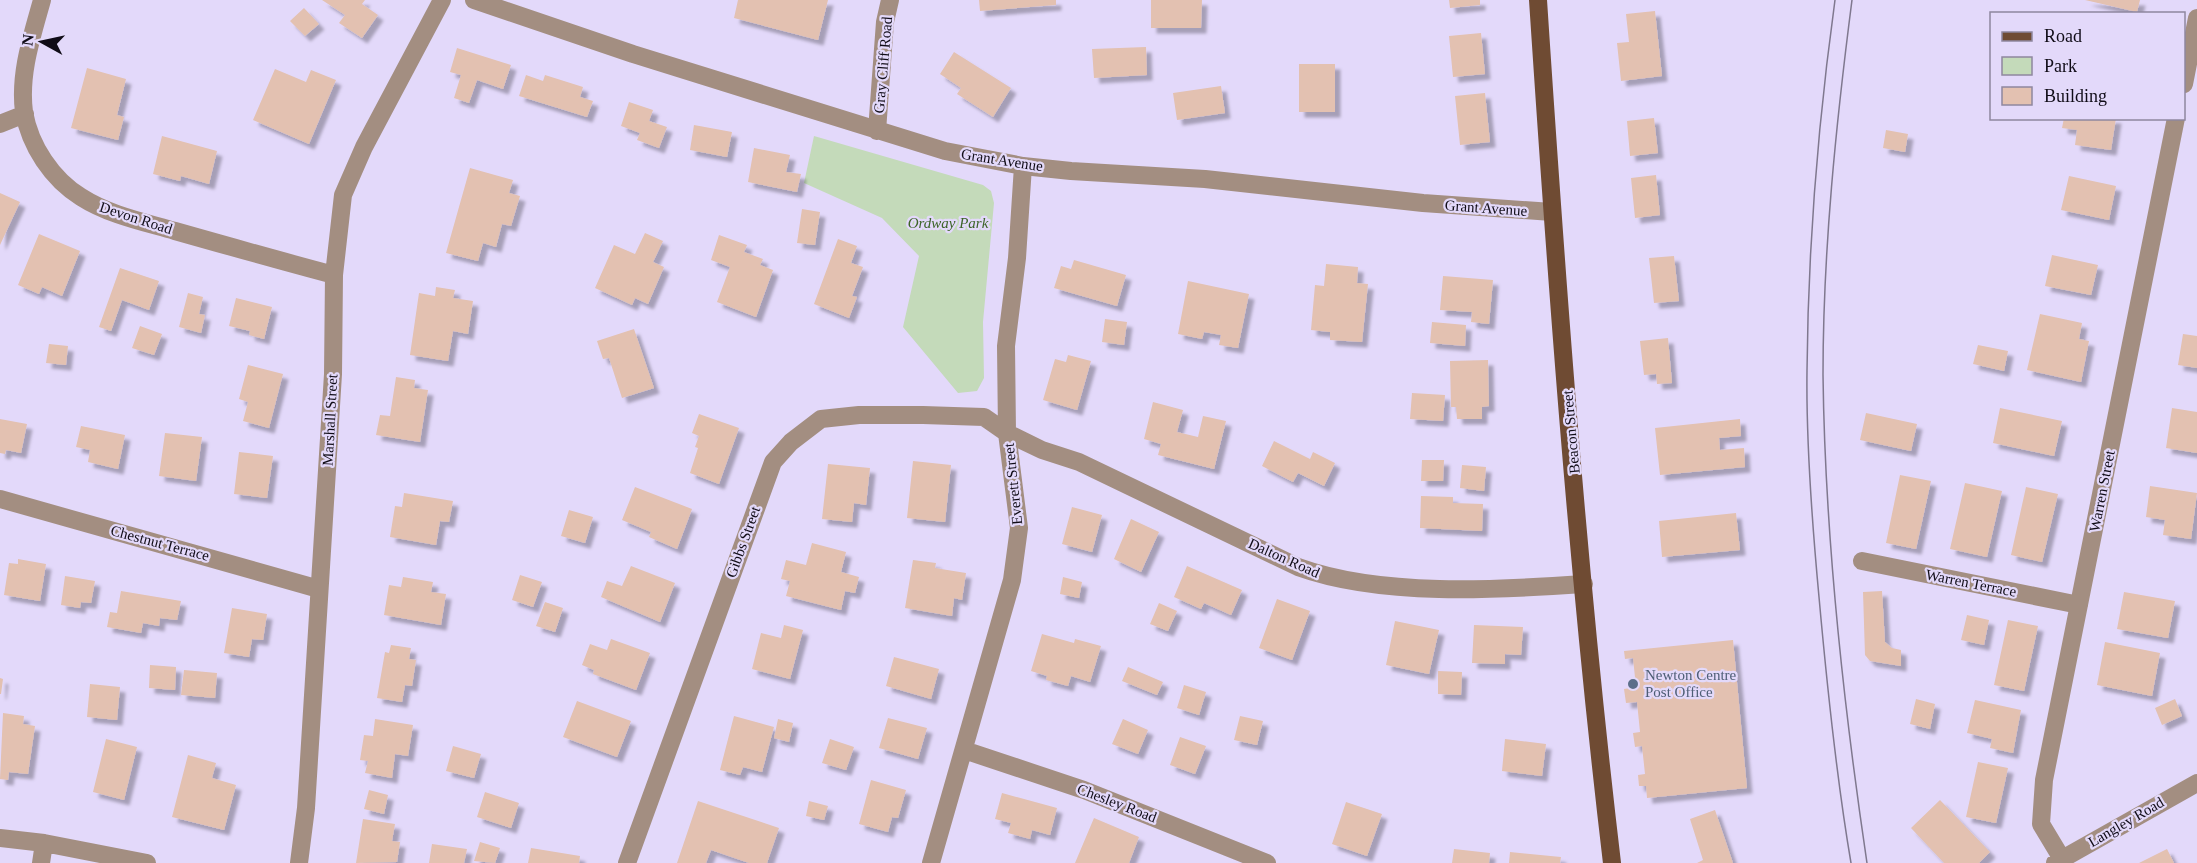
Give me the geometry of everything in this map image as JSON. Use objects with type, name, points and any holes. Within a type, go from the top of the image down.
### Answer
[{"type":"main road","name":"Beacon Street","points":[[1538,0],[1552,212],[1584,584],[1612,863]]},
{"type":"street","name":"Devon Road","points":[[42,0],[27,57],[23,86],[25,114],[38,151],[50,170],[64,185],[81,198],[119,215],[334,275]]},
{"type":"street","name":"Marshall Street","points":[[299,863],[306,808],[333,374],[334,275],[343,195],[364,147],[442,0]]},
{"type":"street","name":"Grant Avenue","points":[[474,0],[633,54],[945,151],[1023,166],[1205,179],[1423,203],[1552,212]]},
{"type":"street","name":"Gray Cliff Road","points":[[878,131],[885,22],[890,0]]},
{"type":"street","points":[[2185,79],[2197,18]]},
{"type":"street","points":[[0,124],[25,114]]},
{"type":"street","name":"Warren Street","points":[[2058,861],[2042,824],[2044,780],[2176,120]]},
{"type":"street","name":"Everett Street","points":[[931,863],[1012,580],[1018,528],[1007,433],[1005,346],[1017,258],[1023,166]]},
{"type":"street","name":"Gibbs Street","points":[[627,863],[773,462],[791,442],[821,419],[859,415],[958,415],[984,417],[1007,433]]},
{"type":"street","name":"Dalton Road","points":[[1007,433],[1042,450],[1079,462],[1299,567],[1328,578],[1361,584],[1465,588],[1509,589],[1584,584]]},
{"type":"street","name":"Chestnut Terrace","points":[[0,499],[319,589]]},
{"type":"street","name":"Warren Terrace","points":[[1862,561],[2079,605]]},
{"type":"street","name":"Chesley Road","points":[[964,750],[1084,790],[1268,863]]},
{"type":"street","name":"Langley Road","points":[[2058,861],[2197,783]]},
{"type":"street","points":[[0,838],[44,843],[147,863]]},
{"type":"street","points":[[41,863],[44,843]]},
{"type":"green space","name":"Ordway Park","points":[[814,136],[983,185],[991,191],[994,203],[983,322],[984,378],[977,391],[958,393],[903,327],[919,256],[882,218],[804,183]]},
{"type":"building","points":[[322,0],[365,0],[362,4],[378,15],[362,38],[339,23],[345,15]]},
{"type":"building","points":[[738,0],[828,0],[818,40],[734,18]]},
{"type":"building","points":[[979,0],[1056,0],[1056,5],[980,11]]},
{"type":"building","points":[[1151,0],[1202,0],[1201,28],[1151,28]]},
{"type":"building","points":[[1449,0],[1480,0],[1480,5],[1450,8]]},
{"type":"building","points":[[2085,0],[2140,0],[2137,12]]},
{"type":"building","points":[[304,8],[319,24],[305,36],[290,21]]},
{"type":"building","points":[[1655,11],[1662,76],[1621,81],[1617,43],[1629,42],[1626,14]]},
{"type":"building","points":[[1481,33],[1485,74],[1453,77],[1449,36]]},
{"type":"building","points":[[1146,47],[1147,75],[1094,78],[1092,49]]},
{"type":"building","points":[[457,48],[511,65],[503,89],[477,80],[469,103],[454,98],[461,75],[450,72]]},
{"type":"building","points":[[954,52],[1011,88],[993,117],[957,94],[961,88],[940,74]]},
{"type":"building","points":[[1299,64],[1335,64],[1335,112],[1299,112]]},
{"type":"building","points":[[87,68],[126,79],[117,115],[124,117],[118,140],[71,128]]},
{"type":"building","points":[[275,69],[306,82],[311,70],[336,80],[309,144],[253,120]]},
{"type":"building","points":[[526,75],[543,81],[545,75],[583,87],[580,97],[593,101],[587,117],[519,96]]},
{"type":"building","points":[[1221,86],[1225,113],[1177,120],[1173,93]]},
{"type":"building","points":[[1485,93],[1490,142],[1460,145],[1455,96]]},
{"type":"building","points":[[629,102],[653,110],[649,121],[667,127],[659,148],[637,140],[640,133],[621,126]]},
{"type":"building","points":[[1654,118],[1658,153],[1630,156],[1627,121]]},
{"type":"building","points":[[2064,120],[2116,120],[2111,150],[2075,145],[2077,130],[2062,128]]},
{"type":"building","points":[[694,125],[732,132],[727,157],[690,150]]},
{"type":"building","points":[[1886,130],[1908,134],[1905,152],[1883,148]]},
{"type":"building","points":[[162,136],[217,151],[209,184],[181,176],[180,181],[153,174]]},
{"type":"building","points":[[754,148],[790,155],[786,172],[801,174],[797,192],[748,182]]},
{"type":"building","points":[[470,168],[513,180],[509,193],[520,196],[511,226],[502,224],[496,247],[483,243],[478,261],[446,253]]},
{"type":"building","points":[[1656,175],[1660,215],[1635,218],[1631,178]]},
{"type":"building","points":[[2069,176],[2116,186],[2109,220],[2061,210]]},
{"type":"building","points":[[0,193],[20,202],[0,245]]},
{"type":"building","points":[[802,209],[820,212],[815,245],[797,243]]},
{"type":"building","points":[[645,233],[663,241],[653,262],[664,267],[648,304],[635,298],[632,305],[595,288],[614,245],[635,254]]},
{"type":"building","points":[[39,234],[80,251],[62,296],[42,287],[39,294],[18,285]]},
{"type":"building","points":[[719,235],[747,245],[744,252],[763,259],[760,265],[773,270],[756,317],[717,302],[730,267],[711,260]]},
{"type":"building","points":[[838,239],[857,246],[851,263],[863,267],[852,296],[857,297],[849,318],[814,304]]},
{"type":"building","points":[[2052,255],[2098,265],[2091,295],[2045,286]]},
{"type":"building","points":[[1674,256],[1679,301],[1654,303],[1649,258]]},
{"type":"building","points":[[1074,260],[1126,275],[1117,306],[1054,288],[1061,266],[1071,269]]},
{"type":"building","points":[[1326,264],[1358,267],[1357,283],[1368,284],[1362,342],[1330,340],[1330,332],[1311,330],[1315,285],[1324,286]]},
{"type":"building","points":[[120,268],[159,281],[149,310],[122,300],[111,331],[99,327]]},
{"type":"building","points":[[1443,276],[1493,280],[1489,324],[1471,322],[1472,312],[1440,310]]},
{"type":"building","points":[[1188,281],[1249,294],[1238,348],[1219,345],[1221,335],[1204,332],[1202,339],[1178,334]]},
{"type":"building","points":[[436,287],[455,290],[453,298],[473,301],[468,334],[453,331],[448,361],[410,355],[419,293],[435,296]]},
{"type":"building","points":[[188,293],[203,297],[199,314],[205,315],[201,333],[179,327]]},
{"type":"building","points":[[236,298],[272,307],[264,339],[249,335],[250,331],[229,326]]},
{"type":"building","points":[[2040,314],[2082,323],[2079,339],[2089,341],[2081,382],[2027,370]]},
{"type":"building","points":[[1105,319],[1127,322],[1124,345],[1102,342]]},
{"type":"building","points":[[1432,322],[1466,325],[1465,346],[1430,343]]},
{"type":"building","points":[[140,326],[162,334],[154,355],[132,348]]},
{"type":"building","points":[[634,329],[654,388],[622,398],[609,358],[603,359],[597,341]]},
{"type":"building","points":[[2183,334],[2197,336],[2197,368],[2178,365]]},
{"type":"building","points":[[1668,338],[1672,383],[1657,384],[1656,374],[1644,375],[1640,341]]},
{"type":"building","points":[[49,344],[68,346],[66,365],[46,363]]},
{"type":"building","points":[[1978,345],[2008,351],[2004,371],[1973,364]]},
{"type":"building","points":[[1068,355],[1091,361],[1077,410],[1043,400],[1055,359],[1066,362]]},
{"type":"building","points":[[1488,360],[1489,406],[1482,407],[1482,419],[1457,419],[1456,407],[1451,407],[1450,361]]},
{"type":"building","points":[[248,365],[283,374],[269,428],[243,421],[248,402],[239,399]]},
{"type":"building","points":[[396,377],[415,380],[414,388],[428,390],[420,442],[376,435],[380,415],[390,416]]},
{"type":"building","points":[[1412,393],[1445,395],[1443,421],[1410,419]]},
{"type":"building","points":[[1153,402],[1183,410],[1177,432],[1198,437],[1203,416],[1226,421],[1214,469],[1158,455],[1161,444],[1144,439]]},
{"type":"building","points":[[2000,408],[2062,421],[2054,456],[1993,443]]},
{"type":"building","points":[[2172,408],[2197,412],[2197,453],[2166,448]]},
{"type":"building","points":[[1866,413],[1917,424],[1911,451],[1860,440]]},
{"type":"building","points":[[699,414],[739,428],[719,484],[690,473],[698,448],[695,447],[699,436],[692,433]]},
{"type":"building","points":[[0,419],[27,424],[21,453],[6,450],[5,454],[0,453]]},
{"type":"building","points":[[1740,419],[1741,436],[1719,438],[1720,450],[1744,448],[1745,467],[1660,475],[1655,428]]},
{"type":"building","points":[[81,426],[125,435],[118,469],[88,462],[90,450],[76,447]]},
{"type":"building","points":[[165,433],[202,437],[196,481],[159,476]]},
{"type":"building","points":[[1274,441],[1310,459],[1313,452],[1335,463],[1324,486],[1298,473],[1293,482],[1262,466]]},
{"type":"building","points":[[239,452],[273,456],[267,498],[234,494]]},
{"type":"building","points":[[1422,460],[1444,460],[1443,481],[1421,481]]},
{"type":"building","points":[[913,461],[951,465],[945,522],[907,518]]},
{"type":"building","points":[[828,464],[870,468],[866,505],[854,503],[852,522],[822,519]]},
{"type":"building","points":[[1462,465],[1486,467],[1484,491],[1460,488]]},
{"type":"building","points":[[1900,475],[1931,481],[1916,549],[1886,543]]},
{"type":"building","points":[[1965,483],[2002,491],[1987,557],[1950,549]]},
{"type":"building","points":[[2150,486],[2197,493],[2191,539],[2163,535],[2165,520],[2146,517]]},
{"type":"building","points":[[635,487],[692,509],[677,549],[649,537],[651,532],[622,520]]},
{"type":"building","points":[[2026,487],[2058,494],[2042,562],[2011,555]]},
{"type":"building","points":[[404,493],[453,501],[449,522],[440,521],[436,545],[390,537],[395,506],[402,507]]},
{"type":"building","points":[[1421,496],[1453,497],[1453,503],[1483,504],[1482,531],[1420,528]]},
{"type":"building","points":[[1072,507],[1102,515],[1092,552],[1062,544]]},
{"type":"building","points":[[569,510],[593,517],[585,543],[561,536]]},
{"type":"building","points":[[1736,513],[1740,550],[1662,557],[1659,521]]},
{"type":"building","points":[[1131,519],[1159,532],[1141,572],[1114,559]]},
{"type":"building","points":[[812,543],[846,552],[841,572],[859,577],[855,593],[845,591],[841,610],[786,596],[790,581],[781,579],[786,560],[806,565]]},
{"type":"building","points":[[18,559],[46,564],[40,601],[4,595],[9,563],[18,564]]},
{"type":"building","points":[[913,560],[936,563],[935,568],[966,573],[962,600],[954,598],[952,616],[905,608]]},
{"type":"building","points":[[631,566],[675,583],[660,622],[601,597],[607,581],[622,586]]},
{"type":"building","points":[[1187,566],[1242,590],[1231,615],[1204,603],[1201,609],[1174,597]]},
{"type":"building","points":[[520,575],[542,582],[533,607],[512,600]]},
{"type":"building","points":[[65,576],[95,581],[91,603],[81,602],[80,608],[61,605]]},
{"type":"building","points":[[403,577],[433,582],[431,592],[446,594],[441,625],[384,615],[389,585],[401,587]]},
{"type":"building","points":[[1063,577],[1082,582],[1079,598],[1060,594]]},
{"type":"building","points":[[121,591],[181,601],[177,620],[160,618],[159,626],[143,623],[141,633],[107,627],[110,612],[117,613]]},
{"type":"building","points":[[1882,591],[1885,642],[1892,648],[1901,650],[1901,666],[1870,661],[1865,655],[1863,592]]},
{"type":"building","points":[[2124,592],[2175,601],[2168,638],[2117,629]]},
{"type":"building","points":[[1277,599],[1310,611],[1292,660],[1259,648]]},
{"type":"building","points":[[545,602],[563,608],[555,632],[536,626]]},
{"type":"building","points":[[1159,603],[1177,611],[1168,631],[1150,624]]},
{"type":"building","points":[[232,608],[267,614],[263,640],[252,639],[249,657],[224,653]]},
{"type":"building","points":[[1967,615],[1989,620],[1984,645],[1961,640]]},
{"type":"building","points":[[2008,620],[2038,626],[2024,691],[1994,685]]},
{"type":"building","points":[[1395,621],[1439,630],[1429,674],[1386,665]]},
{"type":"building","points":[[784,625],[803,630],[790,679],[752,669],[761,633],[781,638]]},
{"type":"building","points":[[1474,625],[1523,627],[1521,655],[1505,654],[1505,664],[1472,663]]},
{"type":"building","points":[[1042,634],[1074,643],[1075,639],[1101,646],[1090,682],[1071,676],[1068,686],[1046,680],[1047,676],[1031,671]]},
{"type":"building","points":[[611,639],[650,653],[636,690],[593,674],[594,670],[582,665],[590,644],[607,650]]},
{"type":"building","points":[[1733,640],[1747,788],[1647,798],[1646,786],[1639,786],[1638,775],[1645,774],[1642,746],[1635,747],[1633,733],[1640,732],[1637,702],[1626,703],[1624,689],[1636,687],[1633,658],[1625,659],[1624,651]]},
{"type":"building","points":[[2105,642],[2160,653],[2152,696],[2097,685]]},
{"type":"building","points":[[391,645],[411,648],[409,659],[416,660],[412,686],[405,685],[402,702],[377,698],[385,652],[389,653]]},
{"type":"building","points":[[894,657],[939,669],[931,699],[886,686]]},
{"type":"building","points":[[150,665],[176,667],[175,690],[149,688]]},
{"type":"building","points":[[1128,667],[1163,682],[1157,695],[1122,681]]},
{"type":"building","points":[[184,670],[217,673],[215,698],[181,695]]},
{"type":"building","points":[[1438,671],[1462,672],[1461,695],[1438,694]]},
{"type":"building","points":[[0,678],[3,679],[1,694],[0,694]]},
{"type":"building","points":[[90,684],[120,687],[117,720],[87,717]]},
{"type":"building","points":[[1184,685],[1206,692],[1199,715],[1177,708]]},
{"type":"building","points":[[1916,699],[1935,704],[1930,729],[1910,724]]},
{"type":"building","points":[[2175,699],[2182,716],[2162,725],[2155,708]]},
{"type":"building","points":[[1975,700],[2021,710],[2013,753],[1990,748],[1992,739],[1967,733]]},
{"type":"building","points":[[577,701],[631,721],[617,757],[563,737]]},
{"type":"building","points":[[3,713],[24,716],[23,724],[35,726],[28,774],[9,772],[8,780],[0,779]]},
{"type":"building","points":[[734,716],[774,727],[762,772],[743,767],[740,775],[720,770]]},
{"type":"building","points":[[1240,716],[1263,721],[1257,745],[1234,740]]},
{"type":"building","points":[[888,718],[927,728],[918,759],[879,748]]},
{"type":"building","points":[[375,719],[413,725],[408,756],[395,754],[392,778],[365,773],[368,761],[360,760],[364,735],[373,736]]},
{"type":"building","points":[[778,719],[793,723],[789,742],[774,738]]},
{"type":"building","points":[[1123,719],[1148,730],[1138,754],[1112,744]]},
{"type":"building","points":[[1180,737],[1206,746],[1195,774],[1170,765]]},
{"type":"building","points":[[106,739],[137,747],[124,800],[93,792]]},
{"type":"building","points":[[830,739],[854,747],[846,770],[822,763]]},
{"type":"building","points":[[1505,739],[1546,744],[1542,776],[1502,771]]},
{"type":"building","points":[[453,746],[481,754],[474,778],[446,771]]},
{"type":"building","points":[[188,755],[216,763],[212,778],[236,785],[224,830],[172,817]]},
{"type":"building","points":[[1978,762],[2008,768],[1996,823],[1966,817]]},
{"type":"building","points":[[871,780],[906,790],[898,818],[892,817],[888,832],[859,824]]},
{"type":"building","points":[[369,790],[388,795],[384,814],[364,809]]},
{"type":"building","points":[[485,792],[519,803],[511,828],[477,817]]},
{"type":"building","points":[[1002,793],[1057,808],[1050,835],[1032,830],[1030,839],[1008,833],[1011,823],[995,819]]},
{"type":"building","points":[[1940,800],[1990,852],[1979,863],[1944,863],[1911,828]]},
{"type":"building","points":[[698,801],[779,828],[767,863],[749,863],[711,850],[706,863],[677,863]]},
{"type":"building","points":[[809,801],[828,806],[824,820],[806,816]]},
{"type":"building","points":[[1346,802],[1382,814],[1367,856],[1332,844]]},
{"type":"building","points":[[1715,810],[1733,863],[1697,863],[1703,860],[1690,819]]},
{"type":"building","points":[[1094,818],[1139,837],[1129,863],[1075,863]]},
{"type":"building","points":[[363,819],[395,824],[392,841],[400,842],[397,862],[356,863]]},
{"type":"building","points":[[480,842],[500,848],[495,863],[474,861]]},
{"type":"building","points":[[432,844],[467,849],[464,863],[429,863]]},
{"type":"building","points":[[531,848],[580,856],[579,863],[528,863]]},
{"type":"building","points":[[1454,849],[1490,853],[1489,863],[1452,863]]},
{"type":"building","points":[[2167,849],[2174,863],[2139,863]]},
{"type":"building","points":[[1510,852],[1561,857],[1560,863],[1509,863]]},
{"type":"tram line","points":[[1835,0],[1815,185],[1809,278],[1807,427],[1822,630],[1836,764],[1851,863]]},
{"type":"tram line","points":[[1852,0],[1841,93],[1825,281],[1824,436],[1831,559],[1843,681],[1867,863]]},
{"type":"place","name":"Newton Centre Post Office","points":[[1633,684]]}]
